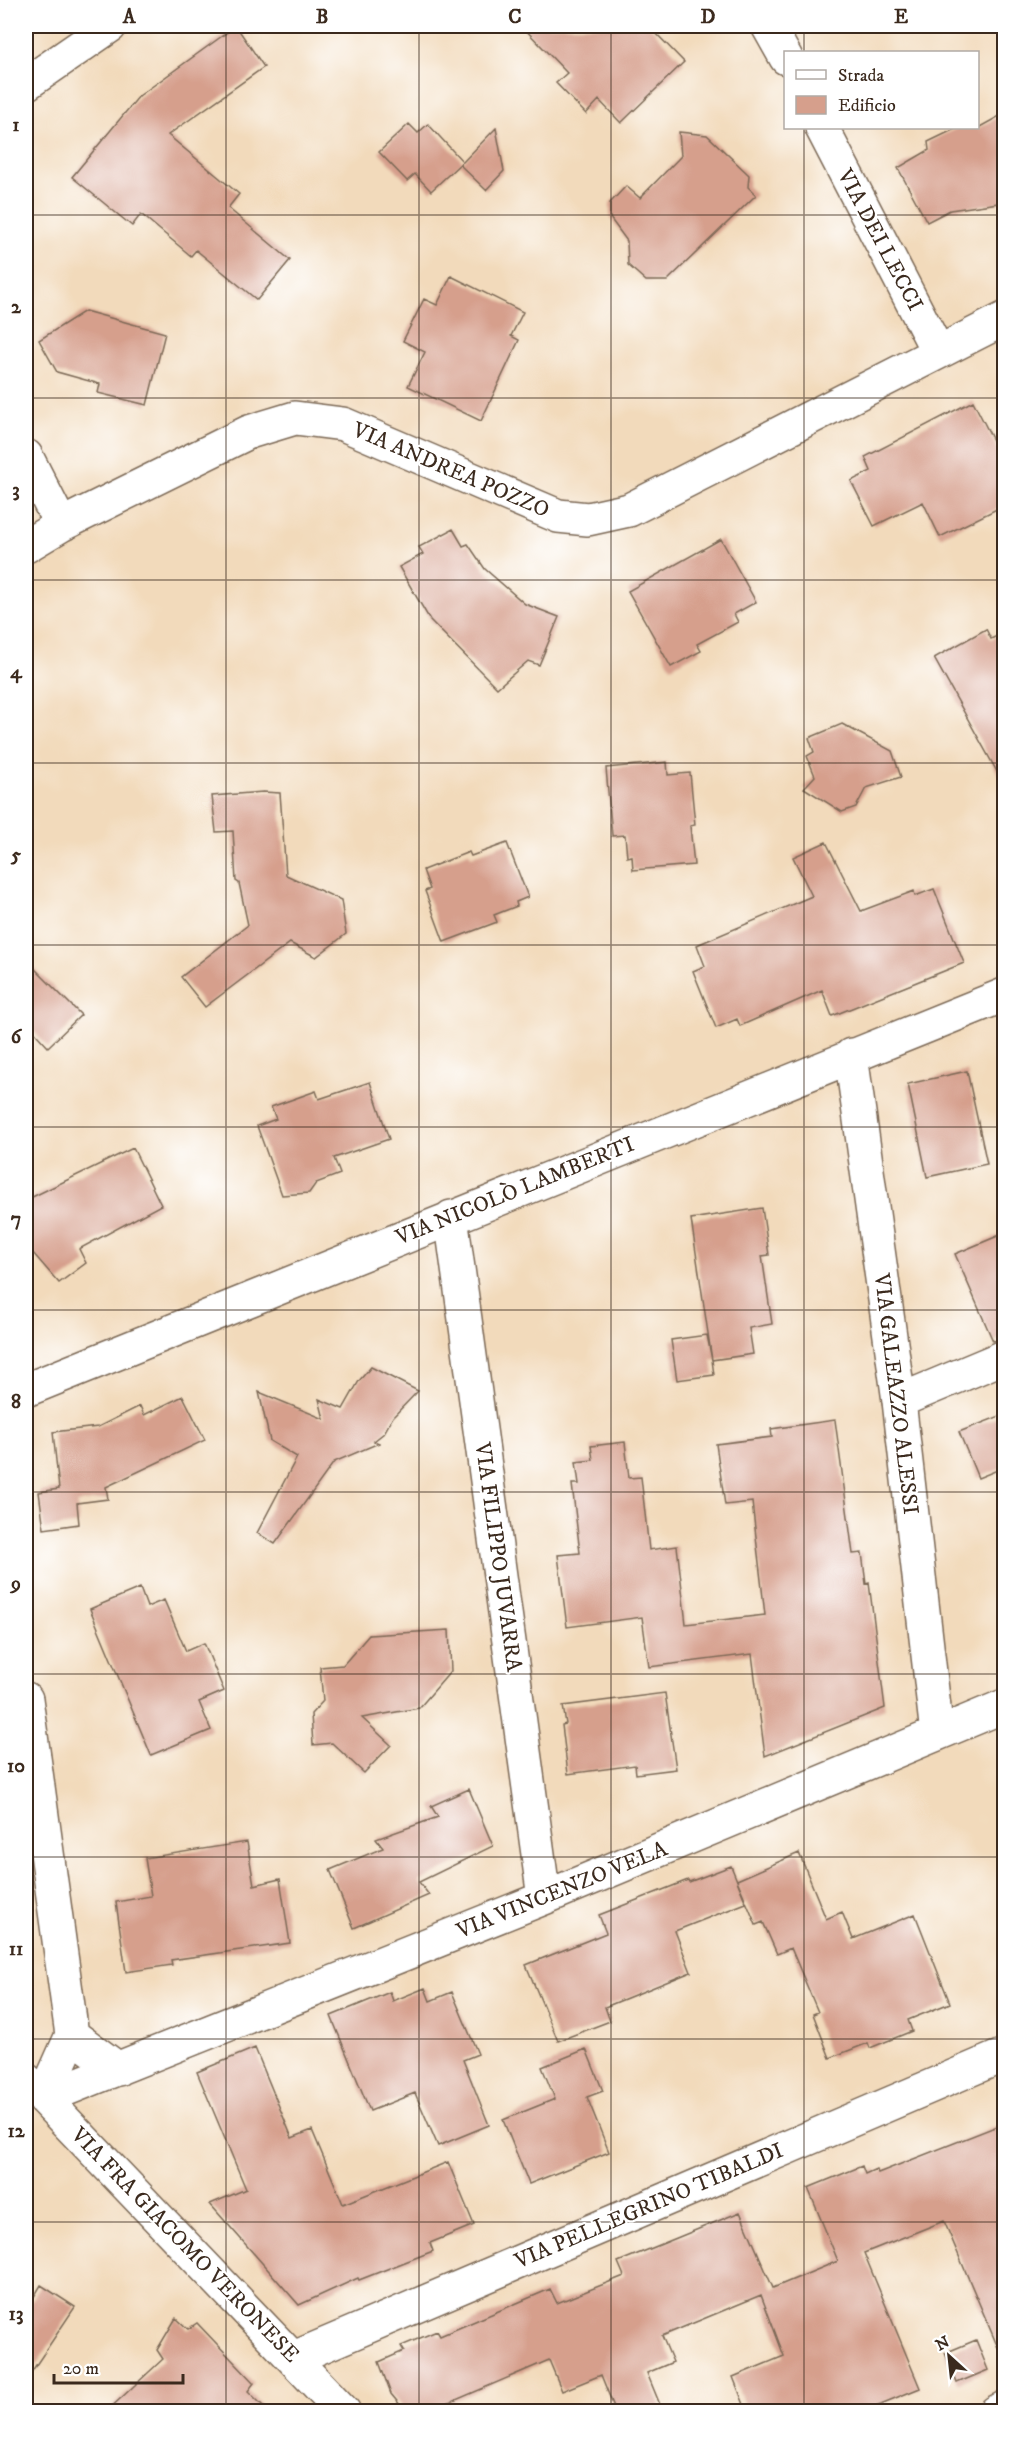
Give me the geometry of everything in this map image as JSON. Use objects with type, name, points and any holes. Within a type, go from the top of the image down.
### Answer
[{"type":"street","points":[[26,84],[110,26]]},
{"type":"street","points":[[768,26],[784,54]]},
{"type":"street","name":"VIA DEI LECCI","points":[[823,129],[939,352]]},
{"type":"street","name":"VIA ANDREA POZZO","points":[[26,546],[61,525],[249,432],[295,418],[343,424],[558,516],[588,519],[629,510],[1005,319]]},
{"type":"street","points":[[26,456],[61,525]]},
{"type":"street","name":"VIA NICOLÒ LAMBERTI","points":[[26,1390],[1005,994]]},
{"type":"street","name":"VIA GALEAZZO ALESSI","points":[[851,1055],[899,1401],[937,1734]]},
{"type":"street","name":"VIA FILIPPO JUVARRA","points":[[451,1217],[544,1898]]},
{"type":"street","points":[[899,1401],[1005,1357]]},
{"type":"street","points":[[26,1699],[72,2035],[35,2089]]},
{"type":"street","name":"VIA VINCENZO VELA","points":[[35,2089],[118,2069],[544,1898],[1005,1706]]},
{"type":"street","points":[[72,2035],[118,2069]]},
{"type":"street","name":"VIA PELLEGRINO TIBALDI","points":[[294,2358],[1005,2055]]},
{"type":"street","name":"VIA FRA GIACOMO VERONESE","points":[[35,2089],[344,2412]]},
{"type":"street","points":[[996,2412],[1005,2408]]},
{"type":"building","points":[[236,26],[264,67],[168,135],[239,194],[228,208],[290,260],[257,300],[196,250],[191,256],[141,214],[132,226],[72,177],[139,96]]},
{"type":"building","points":[[522,26],[649,26],[684,62],[621,123],[599,100],[586,114],[556,83],[567,73]]},
{"type":"building","points":[[1005,113],[1005,202],[950,210],[927,222],[898,168],[929,150],[928,142],[955,129],[979,127]]},
{"type":"building","points":[[409,124],[418,133],[428,124],[463,162],[496,128],[504,171],[486,190],[460,165],[462,162],[431,191],[415,174],[407,181],[379,152]]},
{"type":"building","points":[[679,132],[707,135],[749,175],[748,187],[756,195],[667,281],[646,281],[628,265],[627,241],[610,218],[610,203],[626,186],[640,198],[681,156]]},
{"type":"building","points":[[451,276],[523,312],[511,336],[519,340],[481,421],[408,386],[425,352],[403,341],[424,299],[437,305]]},
{"type":"building","points":[[85,311],[165,333],[147,405],[98,393],[100,384],[57,372],[39,340]]},
{"type":"building","points":[[973,401],[1005,464],[1005,505],[940,537],[923,502],[874,526],[851,481],[871,471],[865,457]]},
{"type":"building","points":[[453,529],[463,546],[468,544],[485,569],[525,604],[559,617],[539,665],[528,661],[497,688],[430,620],[399,567],[423,554],[419,547]]},
{"type":"building","points":[[721,539],[756,602],[734,614],[738,622],[697,644],[701,651],[671,667],[628,591]]},
{"type":"building","points":[[986,629],[991,639],[1005,632],[1005,786],[934,658]]},
{"type":"building","points":[[842,724],[892,751],[901,777],[866,788],[856,807],[842,812],[804,788],[815,776],[807,756],[814,752],[809,738]]},
{"type":"building","points":[[667,762],[668,775],[690,773],[695,825],[690,826],[694,865],[633,870],[632,856],[627,857],[625,835],[612,836],[606,768]]},
{"type":"building","points":[[280,793],[286,875],[341,900],[346,934],[316,957],[290,943],[205,1007],[181,977],[248,925],[239,883],[236,881],[233,831],[216,832],[212,796]]},
{"type":"building","points":[[826,842],[861,911],[914,891],[915,896],[934,889],[964,963],[832,1016],[822,990],[740,1026],[737,1019],[716,1028],[693,971],[705,966],[697,945],[812,896],[793,857]]},
{"type":"building","points":[[507,843],[528,897],[516,902],[517,906],[494,915],[497,922],[444,942],[425,891],[430,889],[423,870],[469,852],[471,856]]},
{"type":"building","points":[[26,960],[81,1015],[48,1047],[26,1023]]},
{"type":"building","points":[[967,1071],[987,1164],[927,1177],[908,1084]]},
{"type":"building","points":[[370,1082],[389,1139],[334,1158],[340,1174],[316,1183],[309,1193],[282,1195],[257,1126],[276,1119],[271,1107],[316,1091],[319,1099]]},
{"type":"building","points":[[133,1148],[161,1205],[79,1249],[86,1263],[59,1283],[26,1245],[26,1200]]},
{"type":"building","points":[[762,1208],[769,1255],[762,1256],[772,1324],[749,1328],[753,1354],[712,1360],[691,1219]]},
{"type":"building","points":[[1005,1233],[1005,1339],[993,1341],[955,1254]]},
{"type":"building","points":[[707,1335],[714,1375],[677,1380],[671,1340]]},
{"type":"building","points":[[371,1367],[418,1391],[393,1417],[384,1433],[374,1441],[379,1443],[334,1462],[275,1544],[257,1533],[297,1457],[270,1441],[259,1392],[324,1419],[319,1399],[343,1409],[359,1381]]},
{"type":"building","points":[[183,1396],[205,1440],[106,1487],[108,1499],[77,1503],[79,1524],[44,1529],[39,1492],[59,1489],[53,1432],[98,1427],[140,1406],[144,1415]]},
{"type":"building","points":[[1005,1414],[1005,1467],[978,1478],[959,1432]]},
{"type":"building","points":[[835,1420],[853,1554],[862,1553],[866,1584],[869,1583],[885,1708],[765,1756],[752,1654],[649,1667],[642,1617],[567,1627],[558,1555],[580,1553],[572,1484],[579,1484],[576,1462],[593,1460],[591,1446],[625,1442],[629,1478],[641,1477],[649,1550],[677,1546],[686,1624],[765,1615],[752,1502],[725,1505],[716,1444],[772,1437],[771,1429]]},
{"type":"building","points":[[140,1588],[147,1607],[164,1600],[186,1651],[204,1643],[224,1691],[199,1702],[211,1730],[151,1755],[90,1609]]},
{"type":"building","points":[[449,1630],[451,1671],[419,1708],[362,1718],[391,1745],[364,1773],[332,1743],[313,1745],[311,1714],[323,1701],[320,1667],[343,1665],[369,1635]]},
{"type":"building","points":[[665,1693],[676,1769],[636,1774],[635,1765],[568,1774],[562,1725],[566,1724],[563,1706]]},
{"type":"building","points":[[469,1789],[493,1846],[419,1882],[429,1895],[354,1928],[330,1870],[383,1848],[376,1839],[438,1817],[431,1806]]},
{"type":"building","points":[[247,1842],[254,1885],[280,1879],[290,1943],[171,1960],[172,1965],[126,1972],[116,1902],[151,1896],[145,1858]]},
{"type":"building","points":[[799,1853],[826,1919],[842,1912],[853,1939],[915,1914],[950,2003],[908,2020],[912,2031],[870,2048],[868,2043],[830,2058],[813,2014],[818,2012],[791,1948],[777,1954],[763,1922],[756,1925],[737,1880]]},
{"type":"building","points":[[731,1866],[746,1903],[675,1931],[691,1972],[605,2007],[610,2021],[558,2041],[526,1965],[606,1933],[599,1915],[688,1880],[689,1882]]},
{"type":"building","points":[[425,1988],[430,2001],[452,1992],[478,2054],[463,2060],[489,2125],[438,2146],[415,2093],[370,2111],[331,2016],[390,1992],[393,2001]]},
{"type":"building","points":[[255,2048],[292,2138],[312,2130],[343,2204],[448,2162],[474,2225],[430,2243],[433,2251],[359,2280],[358,2278],[299,2305],[210,2204],[246,2189],[197,2072]]},
{"type":"building","points":[[586,2049],[603,2091],[587,2097],[609,2152],[529,2184],[503,2120],[555,2099],[542,2067]]},
{"type":"building","points":[[1005,2123],[1005,2364],[944,2221],[864,2253],[920,2388],[861,2412],[747,2412],[733,2377],[784,2356],[761,2295],[662,2336],[673,2362],[647,2373],[663,2412],[616,2412],[601,2375],[562,2391],[549,2360],[428,2412],[406,2412],[391,2394],[379,2362],[404,2351],[401,2346],[437,2331],[440,2336],[550,2289],[557,2303],[624,2276],[618,2262],[740,2212],[773,2288],[838,2261],[808,2188],[862,2166],[865,2174],[876,2169],[878,2173]]},
{"type":"building","points":[[41,2285],[75,2307],[26,2380],[26,2310]]},
{"type":"building","points":[[176,2318],[188,2329],[197,2323],[254,2383],[248,2391],[269,2412],[106,2412],[163,2359],[157,2350]]},
{"type":"building","points":[[976,2340],[988,2370],[957,2383],[945,2353]]}]
